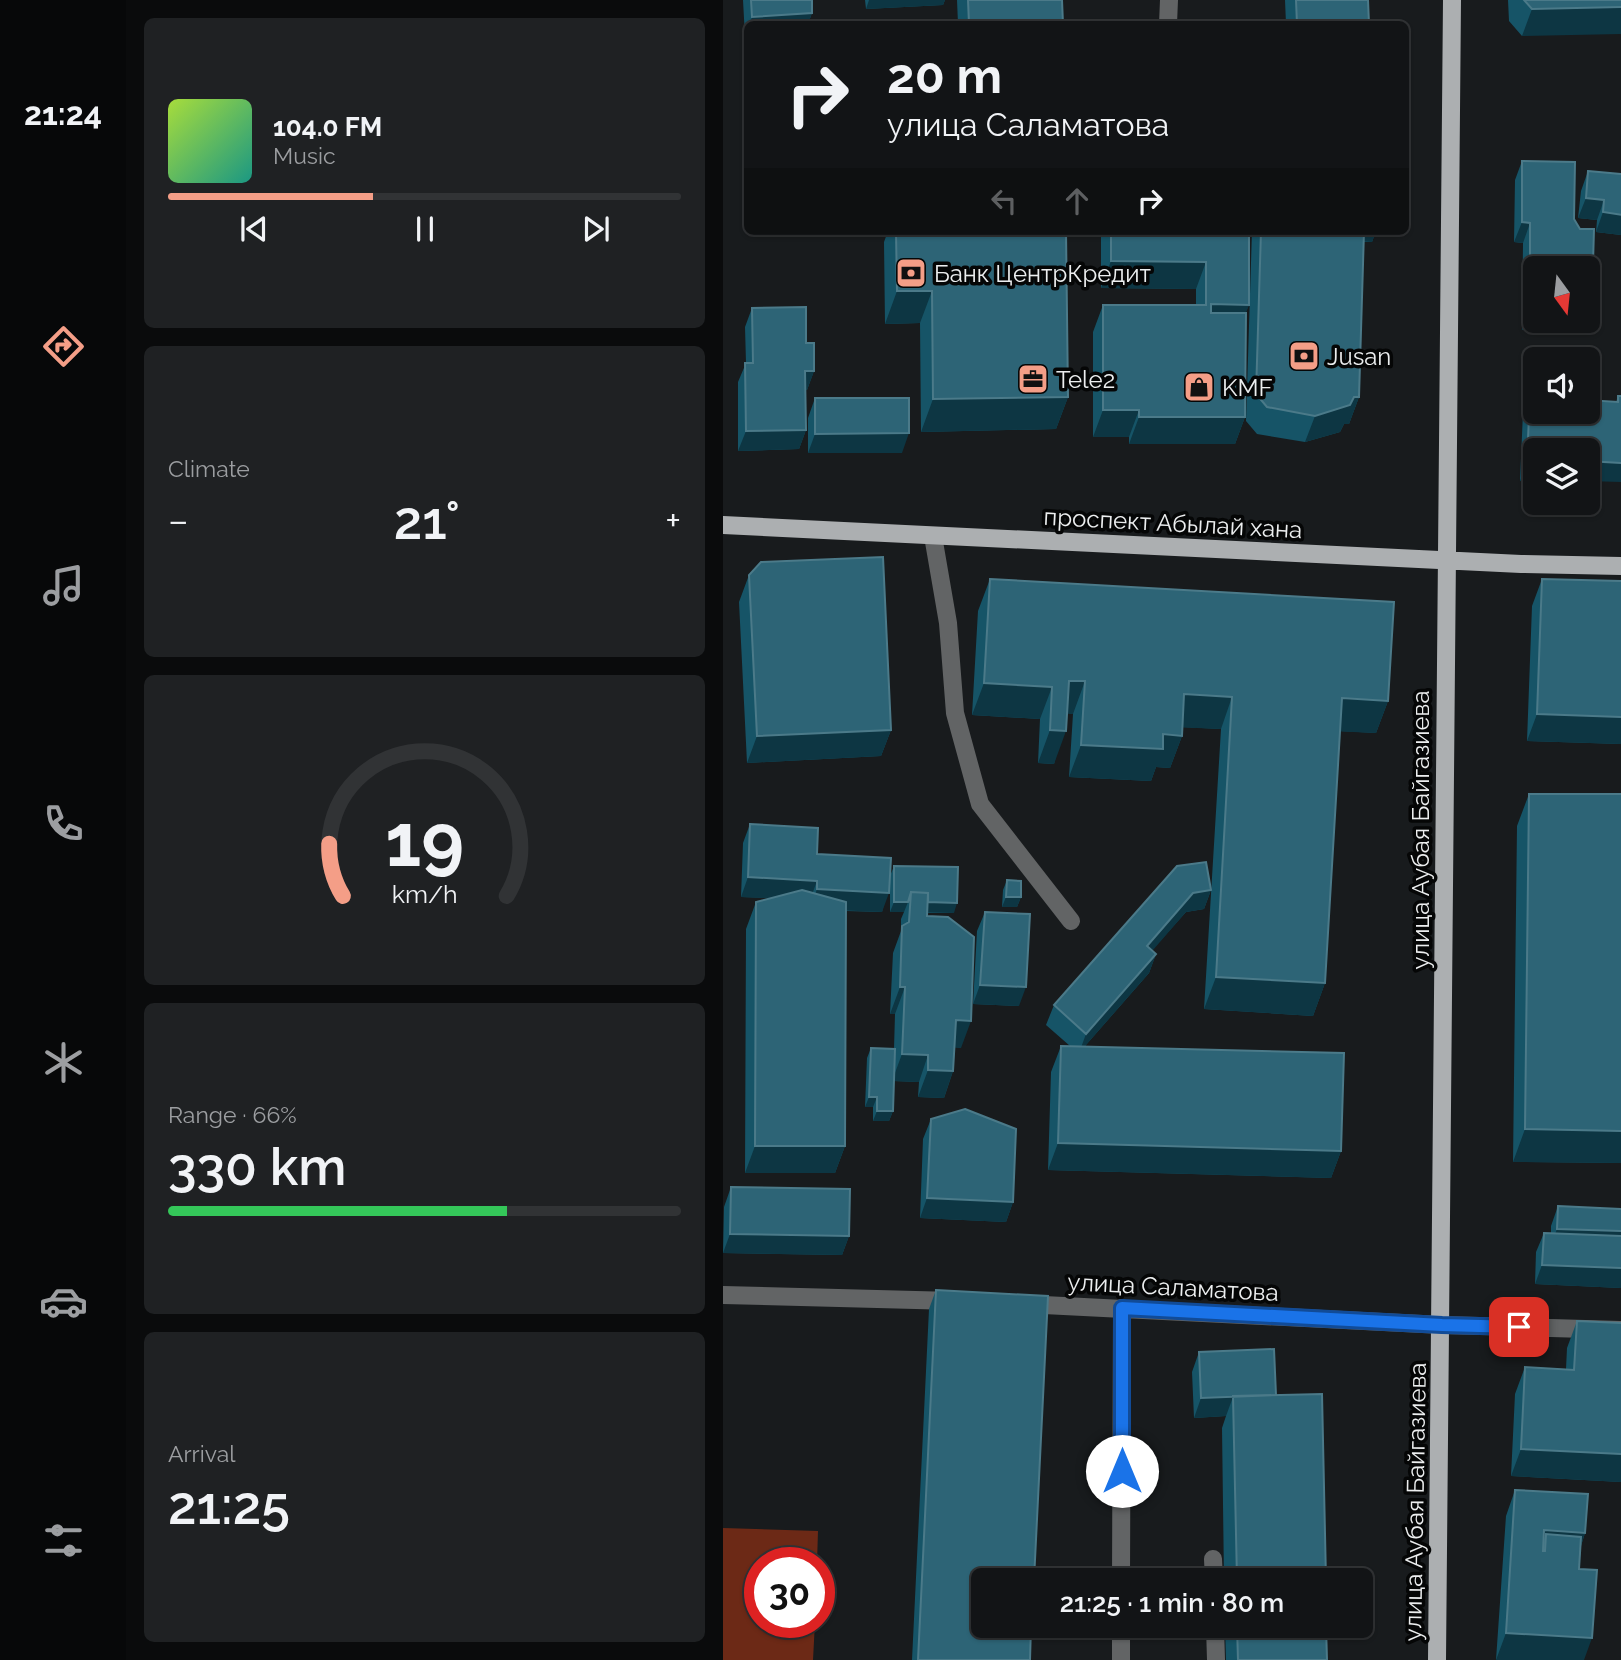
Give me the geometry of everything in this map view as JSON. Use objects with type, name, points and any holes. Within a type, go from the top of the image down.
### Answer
[{"type":"main road","name":"улица Аубая Байгазиева","points":[[1437,1660],[1452,0]]},
{"type":"main road","name":"проспект Абылай хана","points":[[723,525],[1521,565],[1621,566]]},
{"type":"street","points":[[1168,21],[1169,0]]},
{"type":"street","points":[[933,536],[948,623],[955,713],[980,804],[1071,921]]},
{"type":"street","points":[[723,1295],[974,1302]]},
{"type":"street","name":"улица Саламатова","points":[[1000,1303],[1442,1325],[1621,1330]]},
{"type":"street","points":[[1121,1568],[1122,1308]]},
{"type":"street","points":[[1213,1559],[1213,1568]]},
{"type":"street","points":[[1121,1638],[1121,1660]]},
{"type":"street","points":[[1215,1638],[1216,1660]]},
{"type":"shaded area","points":[[723,1528],[818,1531],[818,1547],[744,1547],[744,1638],[814,1638],[813,1660],[723,1660]]},
{"type":"building","points":[[751,0],[812,0],[812,13],[752,17]]},
{"type":"building","points":[[968,0],[1062,0],[1063,21],[969,21]]},
{"type":"building","points":[[1296,0],[1368,0],[1369,21],[1297,21]]},
{"type":"building","points":[[1524,0],[1622,0],[1622,7],[1532,9]]},
{"type":"building","points":[[1522,161],[1575,162],[1574,219],[1580,229],[1594,229],[1593,256],[1530,256],[1530,223],[1522,222]]},
{"type":"building","points":[[1588,171],[1622,174],[1622,215],[1603,212],[1604,200],[1586,198]]},
{"type":"building","points":[[896,235],[1066,235],[1068,397],[933,399],[932,291],[897,291]]},
{"type":"building","points":[[1111,235],[1249,235],[1249,305],[1211,304],[1211,313],[1246,313],[1245,417],[1139,417],[1139,410],[1103,410],[1103,305],[1206,305],[1206,262],[1111,261]]},
{"type":"building","points":[[1261,235],[1364,235],[1359,397],[1354,397],[1350,405],[1315,416],[1267,407],[1256,394]]},
{"type":"building","points":[[806,307],[806,343],[814,343],[814,371],[805,371],[806,430],[746,431],[745,363],[753,363],[752,308]]},
{"type":"building","points":[[1618,396],[1622,396],[1622,463],[1600,462],[1600,438],[1528,438],[1529,424],[1600,424],[1600,401],[1618,402]]},
{"type":"building","points":[[815,398],[909,398],[909,433],[815,434]]},
{"type":"building","points":[[883,557],[891,730],[757,736],[749,575],[761,562]]},
{"type":"building","points":[[990,579],[1394,602],[1388,701],[1342,698],[1325,983],[1216,977],[1232,697],[1184,694],[1182,736],[1163,734],[1163,749],[1081,745],[1085,681],[1069,681],[1066,731],[1050,730],[1052,687],[984,683]]},
{"type":"building","points":[[1542,579],[1622,581],[1622,717],[1537,714]]},
{"type":"building","points":[[1529,794],[1622,794],[1622,1131],[1525,1129]]},
{"type":"building","points":[[750,824],[818,828],[817,854],[891,858],[889,893],[817,889],[817,881],[748,877]]},
{"type":"building","points":[[1206,862],[1211,890],[1193,893],[1147,946],[1156,954],[1086,1034],[1054,1005],[1177,866]]},
{"type":"building","points":[[894,866],[958,867],[957,903],[928,902],[928,893],[911,892],[908,902],[894,902]]},
{"type":"building","points":[[1007,880],[1021,881],[1021,897],[1006,897]]},
{"type":"building","points":[[802,890],[846,902],[845,1146],[755,1146],[756,902]]},
{"type":"building","points":[[911,892],[928,893],[927,916],[948,917],[974,937],[971,1021],[956,1020],[953,1071],[928,1070],[928,1055],[902,1054],[905,987],[900,987],[902,926],[909,922]]},
{"type":"building","points":[[985,912],[1030,914],[1026,987],[980,985]]},
{"type":"building","points":[[1061,1046],[1344,1053],[1341,1151],[1058,1143]]},
{"type":"building","points":[[871,1048],[895,1049],[893,1111],[877,1111],[877,1097],[869,1097]]},
{"type":"building","points":[[965,1109],[1016,1129],[1013,1202],[927,1198],[931,1119]]},
{"type":"building","points":[[731,1187],[850,1189],[849,1236],[730,1234]]},
{"type":"building","points":[[1558,1206],[1622,1209],[1622,1231],[1557,1229]]},
{"type":"building","points":[[1544,1233],[1622,1236],[1622,1268],[1542,1265]]},
{"type":"building","points":[[936,1290],[1048,1296],[1035,1568],[971,1568],[971,1638],[1031,1638],[1030,1660],[918,1660]]},
{"type":"building","points":[[1577,1321],[1622,1323],[1622,1454],[1521,1449],[1525,1367],[1574,1370]]},
{"type":"building","points":[[1274,1349],[1276,1395],[1201,1398],[1199,1352]]},
{"type":"building","points":[[1322,1394],[1326,1568],[1237,1568],[1233,1396]]},
{"type":"building","points":[[1515,1490],[1588,1494],[1585,1533],[1544,1530],[1543,1551],[1546,1534],[1581,1537],[1579,1569],[1597,1570],[1592,1638],[1506,1633]]},
{"type":"building","points":[[1237,1638],[1326,1638],[1327,1660],[1238,1660]]},
{"type":"place","name":"Банк ЦентрКредит","points":[[911,273]]},
{"type":"place","name":"Jusan","points":[[1304,356]]},
{"type":"place","name":"Tele2","points":[[1033,379]]},
{"type":"place","name":"KMF","points":[[1199,387]]},
{"type":"route","points":[[1122,1471],[1122,1308],[1519,1327]]}]
